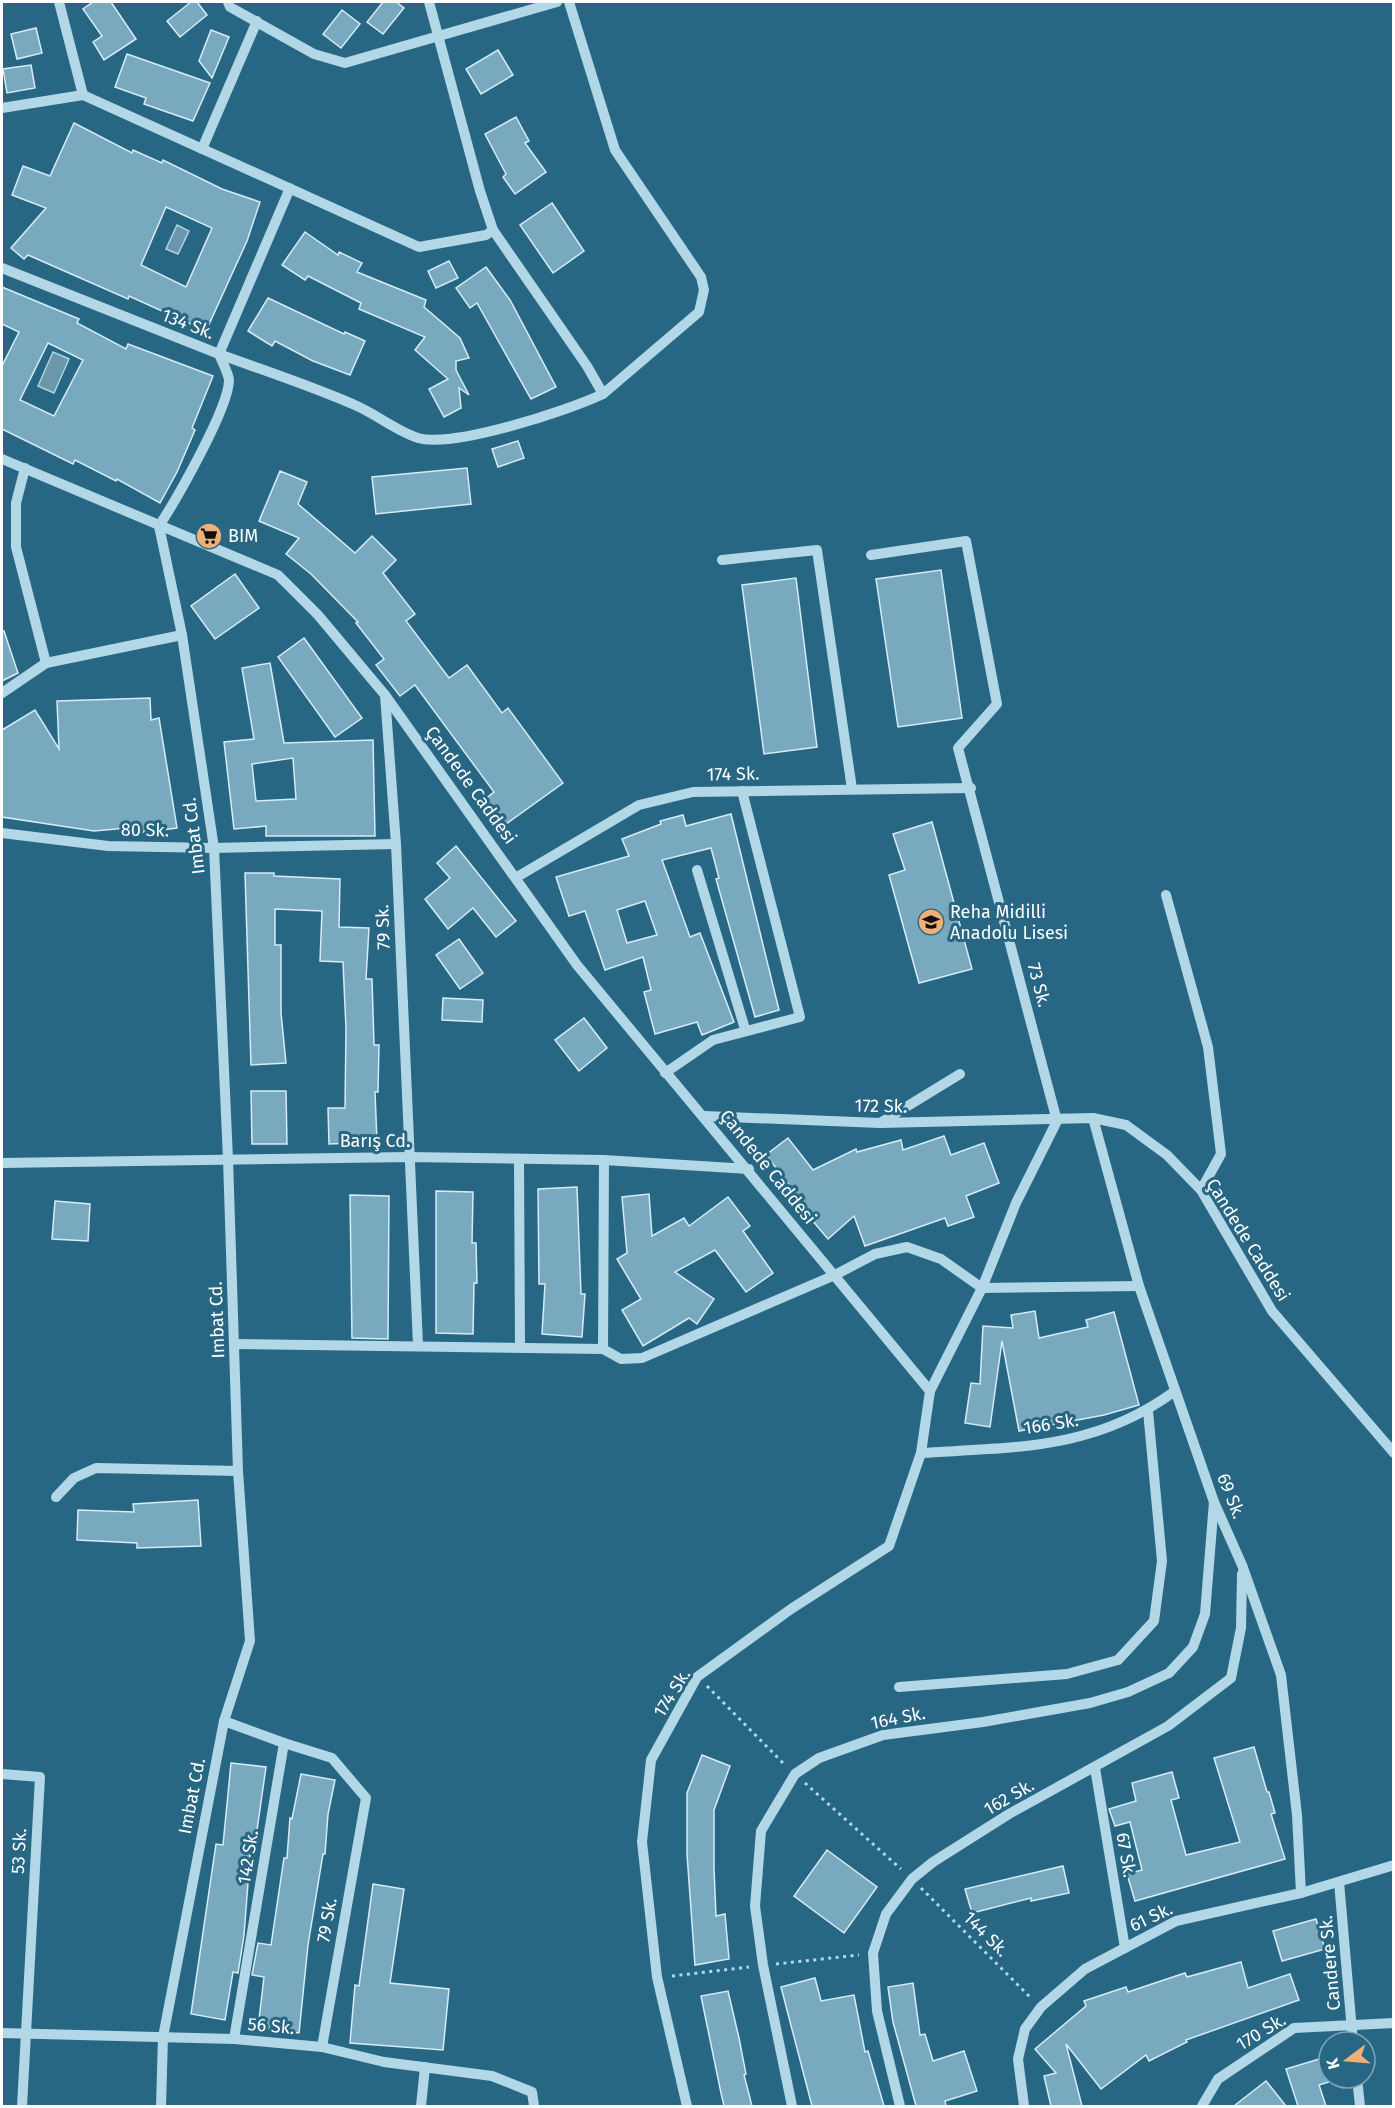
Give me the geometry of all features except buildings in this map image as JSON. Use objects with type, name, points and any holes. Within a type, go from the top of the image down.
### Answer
[{"type":"street","points":[[59,2],[83,95]]},
{"type":"street","points":[[228,2],[230,7],[314,54],[345,63],[557,2]]},
{"type":"street","points":[[429,2],[480,191],[493,230],[587,366],[603,394]]},
{"type":"street","points":[[290,188],[219,354],[356,406],[418,438],[448,440],[549,415],[578,406],[603,394],[699,312],[704,290],[696,269],[615,150],[569,2]]},
{"type":"street","points":[[202,149],[257,21]]},
{"type":"street","points":[[2,108],[83,95],[419,247],[476,238],[493,230]]},
{"type":"street","name":"134 Sk.","points":[[2,268],[219,354],[229,379],[225,398],[183,488],[159,526]]},
{"type":"street","name":"Çandede Caddesi","points":[[2,459],[278,575],[318,615],[385,695],[517,877],[577,965],[664,1073],[749,1169],[930,1390]]},
{"type":"street","points":[[25,468],[16,503],[16,547],[46,663]]},
{"type":"street","name":"Imbat Cd.","points":[[159,526],[182,635],[214,848],[228,1159],[238,1471],[250,1641],[224,1721],[162,2037],[161,2106]]},
{"type":"street","name":"73 Sk.","points":[[871,555],[966,541],[997,704],[958,748],[971,788],[1057,1120]]},
{"type":"street","points":[[722,560],[817,550],[852,789]]},
{"type":"street","points":[[2,693],[46,663],[182,635]]},
{"type":"street","name":"79 Sk.","points":[[385,695],[396,844],[418,1345]]},
{"type":"street","name":"174 Sk.","points":[[517,877],[639,805],[693,792],[971,788]]},
{"type":"street","points":[[664,1073],[713,1040],[745,1029],[800,1017],[742,791]]},
{"type":"street","name":"80 Sk.","points":[[2,833],[108,846],[214,848],[396,844]]},
{"type":"street","points":[[698,870],[745,1029]]},
{"type":"street","points":[[1166,895],[1208,1047],[1221,1155],[1201,1190]]},
{"type":"street","points":[[879,1123],[960,1074]]},
{"type":"street","name":"172 Sk.","points":[[704,1116],[879,1123],[1057,1120]]},
{"type":"street","name":"Çandede Caddesi","points":[[1057,1120],[1093,1118],[1126,1125],[1167,1155],[1201,1190],[1272,1311],[1394,1453]]},
{"type":"street","name":"69 Sk.","points":[[1093,1118],[1139,1286],[1214,1502],[1242,1565],[1281,1676],[1297,1815],[1301,1893]]},
{"type":"street","points":[[930,1390],[982,1288],[1016,1203],[1057,1120]]},
{"type":"street","name":"Barış Cd.","points":[[2,1163],[409,1158],[604,1160],[749,1169]]},
{"type":"street","points":[[519,1159],[520,1347]]},
{"type":"street","points":[[603,1349],[604,1160]]},
{"type":"street","points":[[234,1344],[603,1349],[621,1359],[642,1358],[835,1275],[875,1254],[907,1246],[940,1259],[982,1288],[1139,1286]]},
{"type":"street","name":"174 Sk.","points":[[687,2106],[657,1977],[642,1842],[651,1760],[698,1677],[791,1609],[889,1546],[921,1453],[930,1390]]},
{"type":"street","name":"166 Sk.","points":[[921,1453],[1069,1441],[1110,1429],[1148,1411],[1175,1391]]},
{"type":"street","points":[[899,1688],[1067,1674],[1118,1659],[1154,1622],[1162,1561],[1148,1411]]},
{"type":"street","points":[[56,1497],[74,1478],[96,1468],[238,1471]]},
{"type":"street","name":"164 Sk.","points":[[792,2106],[763,1965],[755,1906],[761,1831],[795,1774],[819,1758],[883,1735],[983,1722],[1090,1703],[1128,1692],[1168,1673],[1193,1647],[1205,1614],[1214,1502]]},
{"type":"street","name":"162 Sk.","points":[[900,2106],[877,2011],[873,1953],[886,1914],[912,1879],[933,1862],[1009,1814],[1168,1726],[1231,1678],[1241,1628],[1242,1565]]},
{"type":"street","points":[[224,1721],[284,1743]]},
{"type":"street","name":"79 Sk.","points":[[284,1743],[332,1758],[366,1798],[322,2047]]},
{"type":"street","name":"142 Sk.","points":[[234,2039],[284,1743]]},
{"type":"street","name":"67 Sk.","points":[[1095,1768],[1125,1948]]},
{"type":"street","name":"53 Sk.","points":[[2,1774],[40,1777],[22,2106]]},
{"type":"street","name":"61 Sk.","points":[[1024,2106],[1018,2059],[1025,2029],[1041,2007],[1085,1969],[1176,1921],[1301,1893],[1394,1865]]},
{"type":"street","name":"Candere Sk.","points":[[1339,1882],[1352,2030]]},
{"type":"street","name":"170 Sk.","points":[[1202,2106],[1218,2079],[1294,2028],[1394,2023]]},
{"type":"street","name":"56 Sk.","points":[[2,2033],[234,2039],[322,2047],[384,2062],[492,2076],[532,2092],[534,2106]]},
{"type":"street","points":[[422,2106],[425,2067]]},
{"type":"street","points":[[1358,2090],[1360,2106]]},
{"type":"path","name":"144 Sk.","points":[[698,1677],[795,1774],[912,1879],[1041,2007]]},
{"type":"water","points":[[177,225],[189,231],[178,254],[166,249]]},
{"type":"water","points":[[53,352],[69,359],[54,393],[38,386]]},
{"type":"place","name":"BIM","points":[[209,536]]},
{"type":"place","name":"Reha Midilli Anadolu Lisesi","points":[[931,922]]}]
